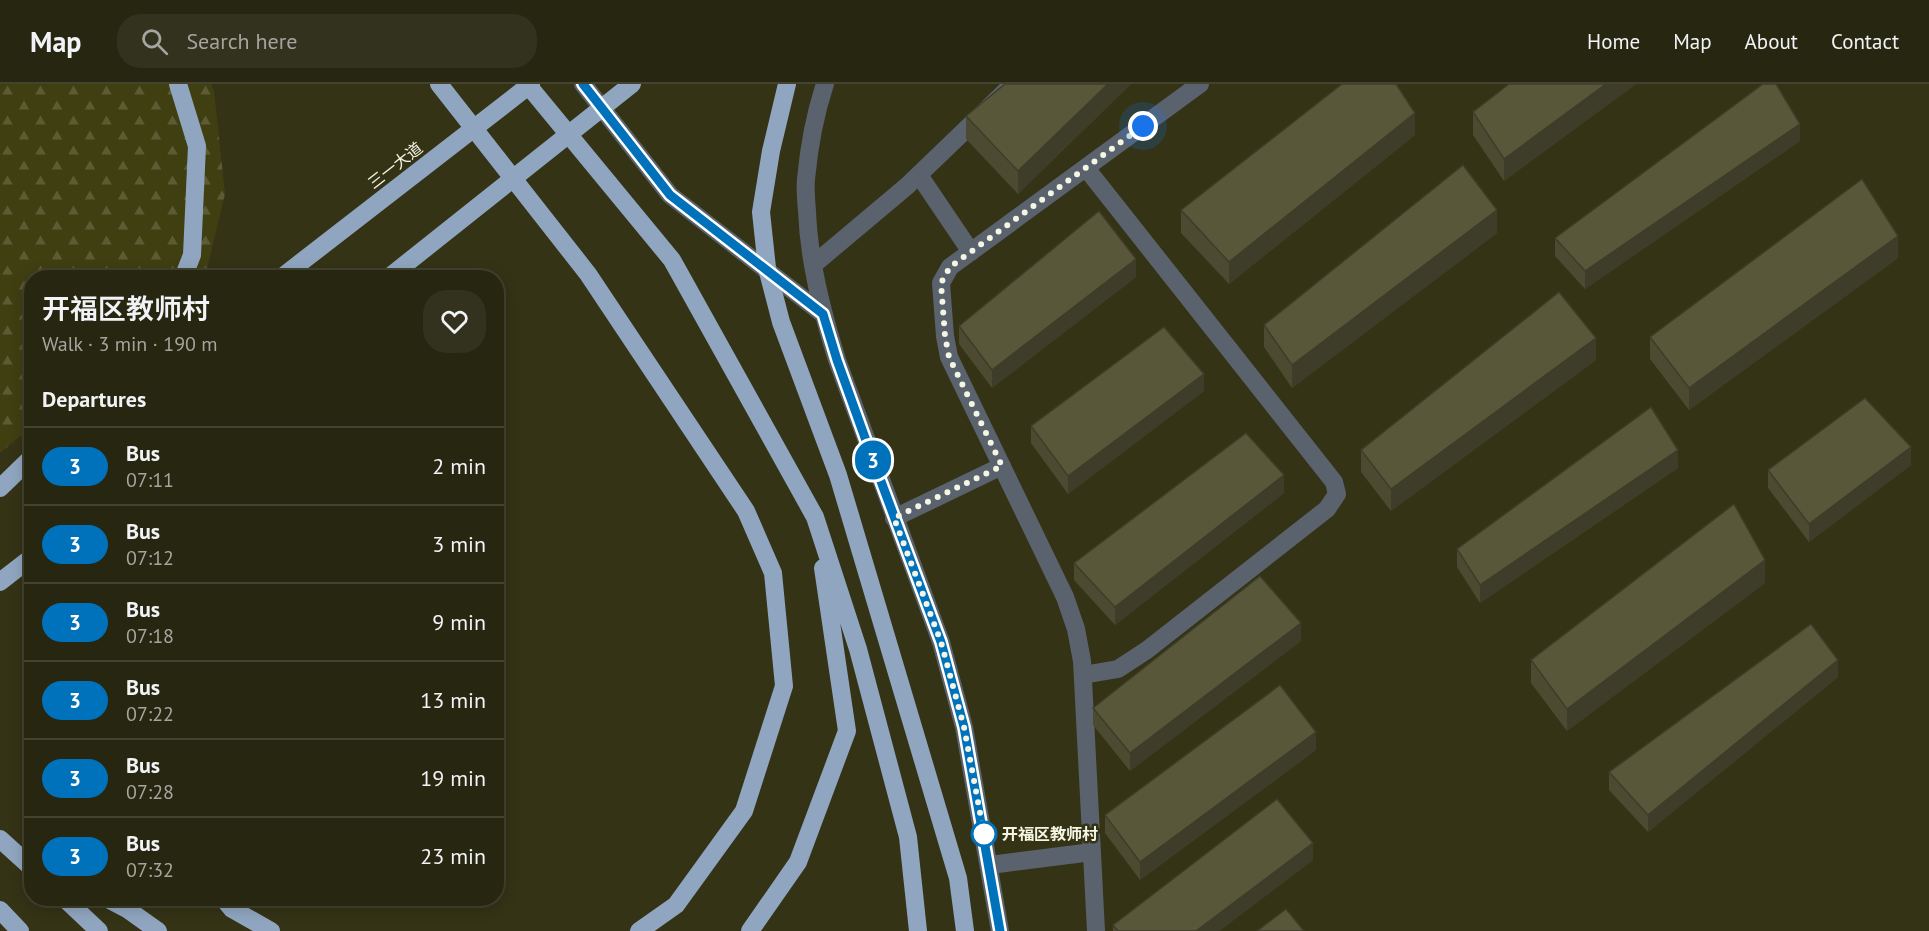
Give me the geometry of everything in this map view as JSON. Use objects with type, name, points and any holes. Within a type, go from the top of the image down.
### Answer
[{"type":"highway","points":[[178,84],[197,146],[192,255],[186,270]]},
{"type":"highway","points":[[440,84],[588,274],[746,511],[772,573],[784,686],[744,811],[676,905],[639,931]]},
{"type":"highway","points":[[529,84],[672,260],[816,517],[858,649],[908,837],[918,931]]},
{"type":"highway","name":"三一大道","points":[[292,270],[529,84]]},
{"type":"highway","points":[[398,270],[632,84]]},
{"type":"highway","points":[[787,84],[771,151],[761,212],[768,268],[782,322],[838,475],[958,878],[965,931]]},
{"type":"highway","points":[[0,488],[24,465]]},
{"type":"highway","points":[[0,494],[24,476]]},
{"type":"highway","points":[[750,931],[798,862],[847,731],[816,517]]},
{"type":"highway","points":[[0,582],[24,563]]},
{"type":"highway","points":[[0,839],[24,861]]},
{"type":"highway","points":[[0,847],[24,859]]},
{"type":"highway","points":[[72,906],[99,931]]},
{"type":"highway","points":[[121,906],[158,931]]},
{"type":"highway","points":[[230,906],[271,931]]},
{"type":"highway","points":[[0,910],[20,931]]},
{"type":"street","points":[[583,84],[670,195],[823,314]]},
{"type":"street","points":[[825,84],[818,105],[805,180],[813,265],[823,314],[837,360],[941,642],[964,727],[1000,931]]},
{"type":"street","points":[[813,265],[919,175],[1013,84]]},
{"type":"street","points":[[1096,931],[1083,675],[1076,629],[1065,597],[949,357],[941,283],[950,267],[1200,84]]},
{"type":"street","points":[[1083,675],[1119,669],[1148,650],[1327,509],[1337,494],[1334,482],[1086,168]]},
{"type":"street","points":[[919,175],[972,252]]},
{"type":"street","points":[[894,518],[1002,466]]},
{"type":"street","points":[[990,866],[1092,852]]},
{"type":"green space","points":[[0,84],[211,84],[214,91],[225,194],[207,270],[24,270],[24,433],[0,453]]},
{"type":"building","points":[[1005,84],[1108,84],[1018,171],[966,116]]},
{"type":"building","points":[[1342,84],[1396,84],[1415,113],[1229,262],[1181,210]]},
{"type":"building","points":[[1509,84],[1606,84],[1504,159],[1473,112]]},
{"type":"building","points":[[1763,84],[1776,84],[1800,124],[1585,271],[1555,238]]},
{"type":"building","points":[[1463,165],[1497,210],[1292,365],[1264,325]]},
{"type":"building","points":[[1862,179],[1898,236],[1689,388],[1650,337]]},
{"type":"building","points":[[1099,211],[1136,259],[992,370],[959,326]]},
{"type":"building","points":[[1559,292],[1596,338],[1391,489],[1361,450]]},
{"type":"building","points":[[1164,327],[1204,374],[1068,476],[1031,426]]},
{"type":"building","points":[[1865,398],[1911,447],[1809,524],[1768,470]]},
{"type":"building","points":[[1651,407],[1678,450],[1480,585],[1457,549]]},
{"type":"building","points":[[1246,433],[1284,475],[1115,607],[1074,563]]},
{"type":"building","points":[[1734,504],[1765,560],[1567,709],[1531,660]]},
{"type":"building","points":[[1260,576],[1301,623],[1130,753],[1093,708]]},
{"type":"building","points":[[1811,624],[1838,660],[1648,815],[1609,772]]},
{"type":"building","points":[[1280,685],[1316,732],[1140,862],[1105,815]]},
{"type":"building","points":[[1277,799],[1313,843],[1196,931],[1118,931],[1113,925]]},
{"type":"building","points":[[1286,909],[1304,931],[1257,931]]},
{"type":"bus line","name":"3","points":[[583,84],[670,195],[823,314],[837,360],[941,642],[964,727],[1000,931]]},
{"type":"place","name":"开福区教师村","points":[[984,834]]},
{"type":"route","points":[[984,834],[964,727],[941,642],[894,518],[1002,466],[949,357],[941,283],[950,267],[1143,126]]}]
